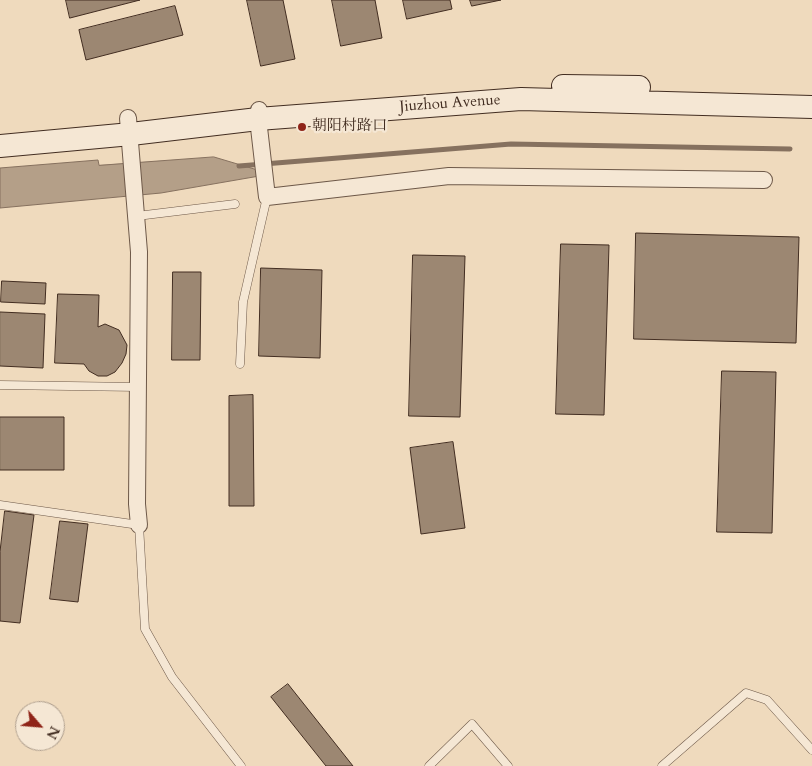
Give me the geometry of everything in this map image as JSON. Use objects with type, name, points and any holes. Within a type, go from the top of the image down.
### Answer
[{"type":"main road","points":[[258,113],[523,87],[596,86],[812,92]]},
{"type":"main road","name":"Jiuzhou Avenue","points":[[0,146],[130,136],[258,113],[521,99],[812,107]]},
{"type":"main road","points":[[0,131],[130,136]]},
{"type":"street","points":[[258,113],[268,197],[449,176],[764,180]]},
{"type":"street","points":[[130,136],[139,252],[137,504],[139,525]]},
{"type":"lane","points":[[240,364],[243,302],[268,197]]},
{"type":"lane","points":[[137,216],[235,204]]},
{"type":"lane","points":[[0,385],[138,387]]},
{"type":"lane","points":[[0,505],[139,525],[145,629],[172,677],[241,766]]},
{"type":"lane","points":[[662,766],[746,693],[767,700],[812,750]]},
{"type":"lane","points":[[429,766],[472,724],[508,766]]},
{"type":"shaded area","points":[[214,157],[271,174],[161,193],[0,208],[0,168],[98,160],[99,165]]},
{"type":"building","points":[[66,0],[140,0],[70,18]]},
{"type":"building","points":[[247,0],[283,0],[295,59],[261,66]]},
{"type":"building","points":[[332,0],[375,0],[382,38],[341,46]]},
{"type":"building","points":[[403,0],[450,0],[452,9],[407,19]]},
{"type":"building","points":[[470,0],[501,0],[472,6]]},
{"type":"building","points":[[175,6],[183,35],[86,60],[79,30]]},
{"type":"building","points":[[636,233],[799,237],[796,343],[634,339]]},
{"type":"building","points":[[561,244],[609,245],[604,415],[556,414]]},
{"type":"building","points":[[413,255],[465,256],[460,417],[409,416]]},
{"type":"building","points":[[261,268],[322,270],[320,358],[259,356]]},
{"type":"building","points":[[173,272],[201,272],[200,360],[172,360]]},
{"type":"building","points":[[2,281],[46,283],[45,304],[1,302]]},
{"type":"building","points":[[58,294],[99,295],[98,327],[105,324],[119,330],[127,345],[122,363],[115,372],[107,376],[98,376],[89,371],[84,364],[55,363]]},
{"type":"building","points":[[0,312],[45,314],[43,368],[0,366]]},
{"type":"building","points":[[722,371],[776,372],[772,533],[717,532]]},
{"type":"building","points":[[253,395],[254,506],[229,506],[229,396]]},
{"type":"building","points":[[0,417],[64,417],[64,470],[0,470]]},
{"type":"building","points":[[453,442],[465,528],[421,534],[410,448]]},
{"type":"building","points":[[5,511],[34,515],[20,623],[0,621],[0,552]]},
{"type":"building","points":[[60,521],[88,524],[78,602],[50,599]]},
{"type":"building","points":[[288,684],[353,766],[326,766],[271,697]]},
{"type":"waterway","points":[[239,166],[511,144],[790,149]]},
{"type":"place","name":"朝阳村路口","points":[[302,127]]}]
